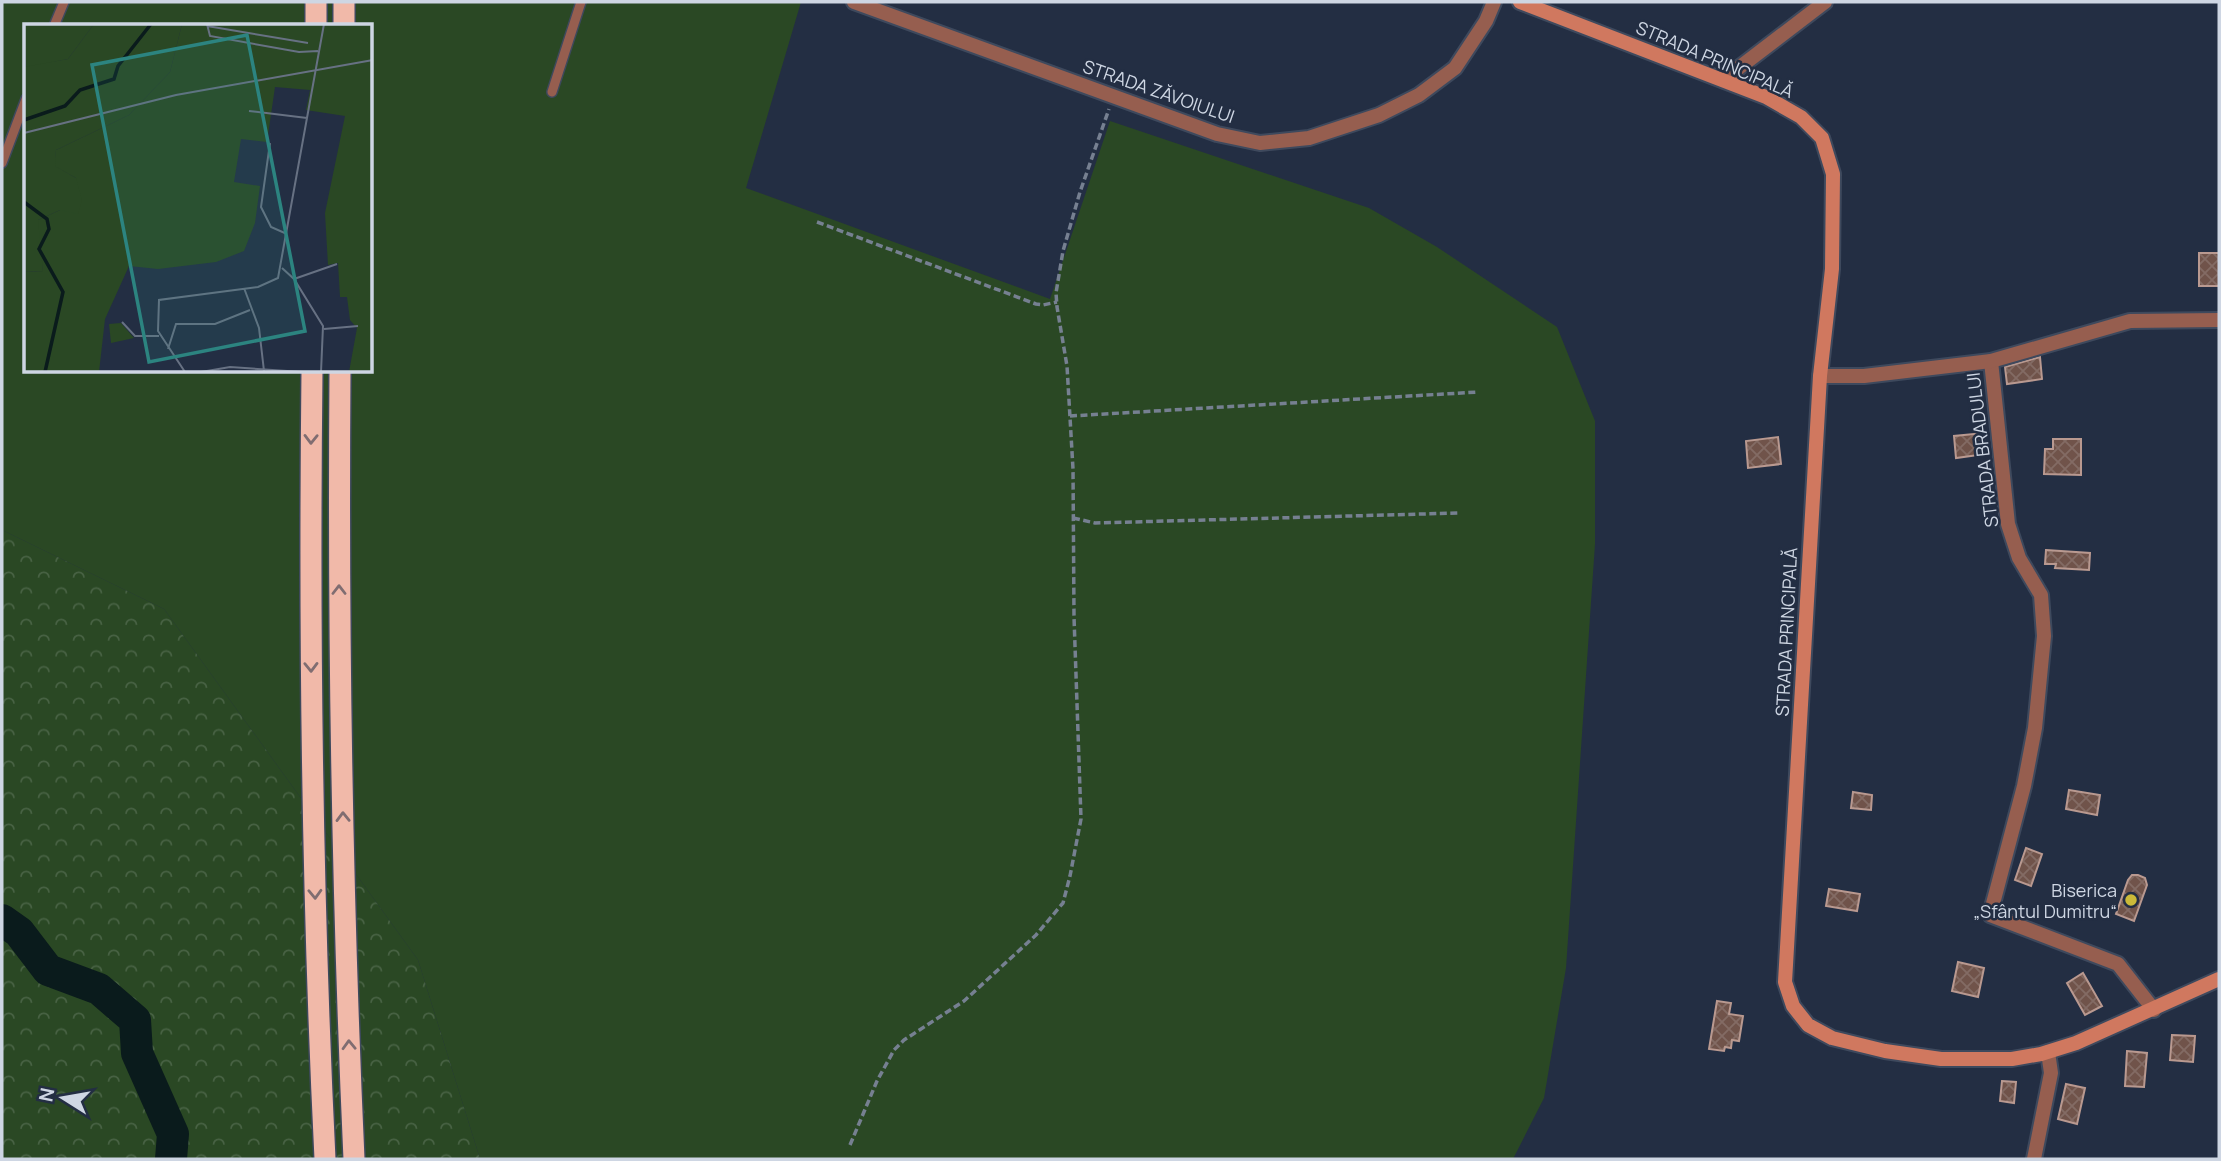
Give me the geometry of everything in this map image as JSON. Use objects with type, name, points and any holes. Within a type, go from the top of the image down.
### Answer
[{"type":"highway","points":[[316,2],[316,24]]},
{"type":"highway","points":[[344,2],[344,24]]},
{"type":"highway","points":[[312,373],[310,594],[314,841],[325,1159]]},
{"type":"highway","points":[[340,373],[339,594],[343,854],[354,1159]]},
{"type":"street","name":"STRADA ZĂVOIULUI","points":[[854,2],[1217,134],[1259,143],[1309,138],[1379,115],[1419,94],[1455,68],[1486,21],[1493,2]]},
{"type":"street","name":"STRADA PRINCIPALĂ","points":[[1520,2],[1766,97],[1801,117],[1822,138],[1833,174],[1832,256],[1820,376],[1785,982],[1793,1006],[1808,1025],[1832,1038],[1885,1052],[1941,1059],[2012,1059],[2076,1043],[2219,979]]},
{"type":"street","points":[[1723,80],[1825,2]]},
{"type":"street","points":[[1820,376],[1864,376],[1991,361],[2130,321],[2219,320]]},
{"type":"street","name":"STRADA BRADULUI","points":[[1991,361],[2008,524],[2019,558],[2041,595],[2044,636],[2035,728],[1990,915],[2118,964],[2154,1010]]},
{"type":"street","points":[[2034,1159],[2051,1073],[2048,1052]]},
{"type":"lane","points":[[55,24],[64,2]]},
{"type":"lane","points":[[552,92],[581,2]]},
{"type":"lane","points":[[2,163],[24,104]]},
{"type":"path","points":[[850,1145],[877,1081],[894,1050],[904,1040],[964,1001],[1035,934],[1063,903],[1081,819],[1070,416],[1067,366],[1057,302],[1063,251],[1113,96]]},
{"type":"path","points":[[817,222],[1036,304],[1057,302]]},
{"type":"path","points":[[1070,416],[1478,392]]},
{"type":"path","points":[[1073,519],[1095,523],[1460,513]]},
{"type":"green space","points":[[2,2],[801,2],[746,188],[1050,299],[1110,121],[1369,208],[1437,247],[1557,327],[1595,421],[1595,544],[1566,968],[1544,1098],[1513,1159],[480,1159],[418,960],[164,609],[2,530]]},
{"type":"green space","points":[[2,530],[164,609],[418,960],[480,1159],[2,1159]]},
{"type":"building","points":[[2199,253],[2219,253],[2219,286],[2199,286]]},
{"type":"building","points":[[2040,357],[2042,379],[2007,384],[2005,367]]},
{"type":"building","points":[[1984,433],[1986,454],[1956,458],[1954,436]]},
{"type":"building","points":[[1778,437],[1781,464],[1748,468],[1746,441]]},
{"type":"building","points":[[2053,439],[2081,439],[2081,475],[2044,474],[2045,449],[2053,449]]},
{"type":"building","points":[[2046,550],[2090,553],[2089,570],[2055,568],[2056,564],[2045,564]]},
{"type":"building","points":[[2069,790],[2100,795],[2097,815],[2066,809]]},
{"type":"building","points":[[1853,792],[1872,795],[1871,810],[1851,808]]},
{"type":"building","points":[[2026,848],[2042,854],[2031,886],[2015,880]]},
{"type":"building","name":"Biserica „Sfântul Dumitru“","points":[[2132,875],[2145,878],[2147,885],[2134,921],[2116,914]]},
{"type":"building","points":[[1829,889],[1860,894],[1857,911],[1826,906]]},
{"type":"building","points":[[1958,962],[1984,968],[1978,997],[1952,991]]},
{"type":"building","points":[[2083,973],[2102,1006],[2085,1015],[2067,983]]},
{"type":"building","points":[[1717,1001],[1731,1003],[1729,1014],[1743,1016],[1739,1041],[1732,1040],[1731,1048],[1725,1047],[1724,1051],[1709,1049]]},
{"type":"building","points":[[2172,1035],[2195,1036],[2193,1062],[2170,1060]]},
{"type":"building","points":[[2127,1051],[2147,1053],[2144,1087],[2125,1086]]},
{"type":"building","points":[[2002,1081],[2016,1082],[2014,1103],[2000,1101]]},
{"type":"building","points":[[2066,1084],[2085,1088],[2077,1124],[2058,1119]]},
{"type":"waterway","points":[[2,920],[19,932],[48,970],[99,989],[135,1020],[137,1053],[173,1134],[171,1159]]},
{"type":"place","name":"Biserica „Sfântul Dumitru“","points":[[2131,900]]}]
